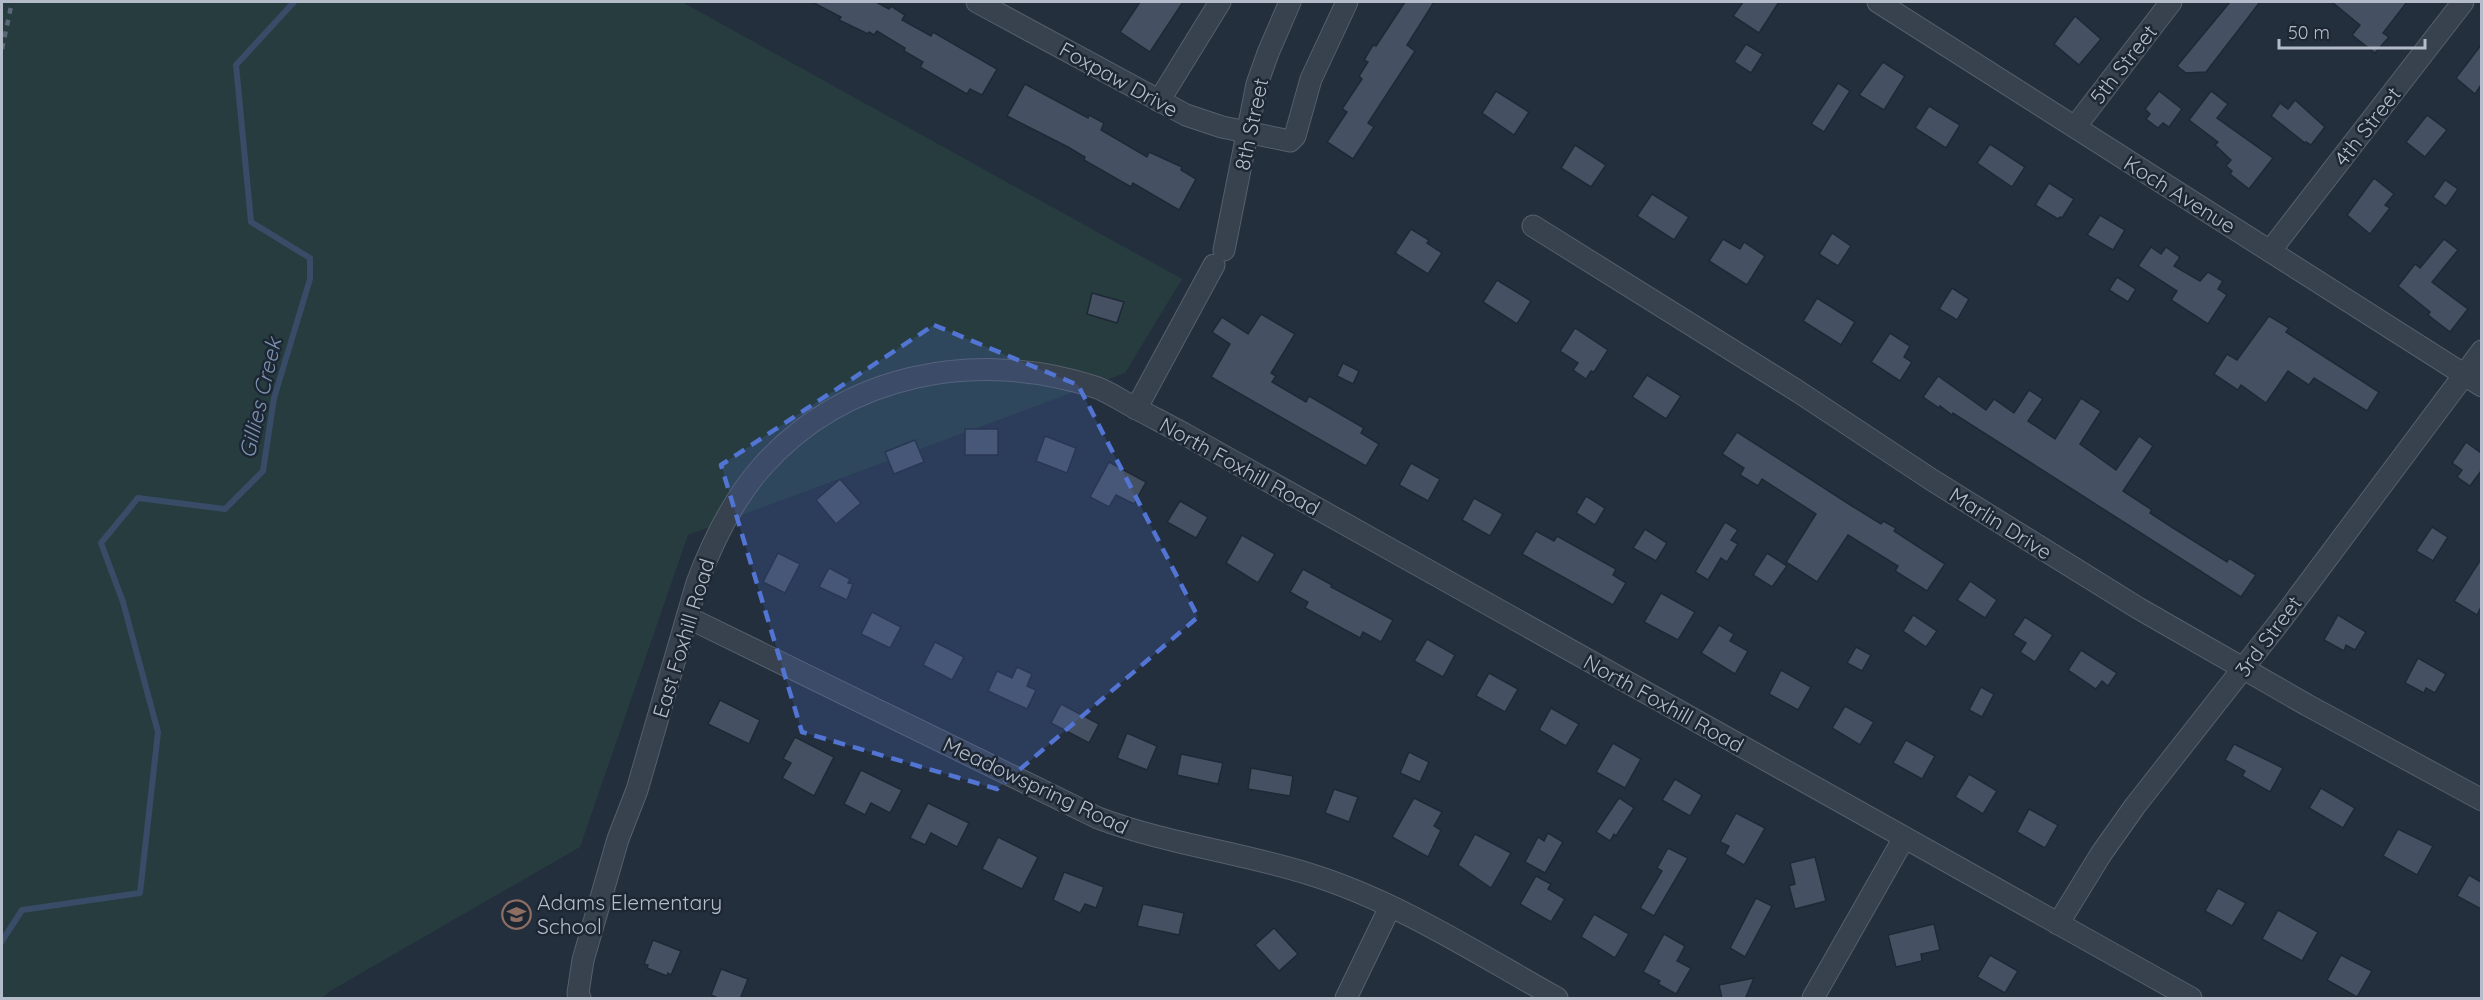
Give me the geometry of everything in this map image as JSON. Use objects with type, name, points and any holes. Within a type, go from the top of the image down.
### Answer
[{"type":"street","name":"Foxpaw Drive","points":[[977,2],[1186,115],[1222,127],[1290,141],[1294,136],[1311,79],[1347,2]]},
{"type":"street","points":[[1159,101],[1220,2]]},
{"type":"street","name":"8th Street","points":[[1136,409],[1219,258],[1261,74],[1290,2]]},
{"type":"street","name":"Koch Avenue","points":[[1881,2],[2481,386]]},
{"type":"street","name":"5th Street","points":[[2075,127],[2171,2]]},
{"type":"street","name":"4th Street","points":[[2270,251],[2463,2]]},
{"type":"street","name":"Marlin Drive","points":[[1533,226],[2138,608],[2481,800]]},
{"type":"street","name":"3rd Street","points":[[2058,924],[2101,854],[2135,806],[2244,668],[2481,351]]},
{"type":"street","name":"East Foxhill Road","points":[[580,999],[578,993],[581,970],[618,839],[637,790],[707,556],[728,516],[761,469],[811,424],[852,399],[888,384],[927,374],[969,369],[1030,372],[1098,388],[1136,409]]},
{"type":"street","name":"North Foxhill Road","points":[[1136,409],[1188,436],[2191,999]]},
{"type":"street","name":"Meadowspring Road","points":[[687,617],[1098,818],[1156,838],[1240,855],[1311,874],[1354,890],[1390,907],[1557,999]]},
{"type":"street","points":[[1814,999],[1904,838]]},
{"type":"street","points":[[1346,999],[1390,907]]},
{"type":"highlighted area","points":[[934,325],[1078,385],[1198,617],[997,789],[802,732],[721,465]]},
{"type":"green space","points":[[2,2],[682,2],[1182,279],[1125,373],[688,535],[580,847],[332,990],[322,998],[2,998]]},
{"type":"building","points":[[812,2],[876,2],[889,9],[891,6],[905,15],[902,20],[931,36],[933,32],[997,69],[982,95],[970,89],[967,94],[920,67],[923,62],[877,31],[874,35],[869,32],[868,34],[839,20],[841,17]]},
{"type":"building","points":[[1140,2],[1183,2],[1150,52],[1120,32]]},
{"type":"building","points":[[1405,2],[1434,2],[1407,45],[1415,51],[1368,123],[1374,127],[1353,159],[1327,142],[1347,112],[1342,109],[1362,79],[1359,76],[1368,62],[1364,60]]},
{"type":"building","points":[[1743,2],[1779,2],[1759,33],[1733,16]]},
{"type":"building","points":[[2230,2],[2260,2],[2206,72],[2186,73],[2177,66]]},
{"type":"building","points":[[2332,2],[2407,2],[2383,33],[2389,37],[2375,53],[2352,35],[2360,25]]},
{"type":"building","points":[[2075,16],[2101,39],[2079,65],[2054,44]]},
{"type":"building","points":[[1746,44],[1763,54],[1751,73],[1734,62]]},
{"type":"building","points":[[2481,45],[2481,85],[2475,94],[2456,78]]},
{"type":"building","points":[[1883,62],[1905,76],[1884,110],[1859,95]]},
{"type":"building","points":[[1838,83],[1850,91],[1824,132],[1811,124]]},
{"type":"building","points":[[1025,84],[1088,118],[1089,115],[1104,123],[1101,130],[1147,157],[1149,152],[1182,167],[1181,170],[1196,179],[1179,210],[1133,183],[1131,187],[1084,160],[1085,157],[1068,147],[1007,116]]},
{"type":"building","points":[[1496,91],[1529,112],[1514,135],[1482,113]]},
{"type":"building","points":[[2159,91],[2182,109],[2169,127],[2163,123],[2158,128],[2146,119],[2150,114],[2145,109]]},
{"type":"building","points":[[2211,91],[2228,104],[2217,118],[2273,158],[2249,189],[2230,174],[2232,171],[2226,166],[2231,160],[2215,145],[2218,142],[2189,120]]},
{"type":"building","points":[[2295,100],[2325,127],[2311,145],[2305,143],[2271,116],[2280,103],[2288,109]]},
{"type":"building","points":[[1929,106],[1960,125],[1946,148],[1915,128]]},
{"type":"building","points":[[2427,115],[2447,130],[2425,157],[2406,142]]},
{"type":"building","points":[[1990,144],[2025,167],[2012,187],[1977,163]]},
{"type":"building","points":[[1575,145],[1606,165],[1591,187],[1561,168]]},
{"type":"building","points":[[2374,178],[2394,194],[2385,205],[2390,208],[2370,234],[2347,215]]},
{"type":"building","points":[[2445,180],[2458,189],[2446,206],[2433,197]]},
{"type":"building","points":[[2049,183],[2074,199],[2062,218],[2058,219],[2035,205]]},
{"type":"building","points":[[1652,194],[1689,217],[1674,240],[1637,216]]},
{"type":"building","points":[[2100,215],[2125,230],[2113,250],[2087,235]]},
{"type":"building","points":[[1411,229],[1429,240],[1427,243],[1442,253],[1428,274],[1395,253]]},
{"type":"building","points":[[1832,233],[1851,246],[1838,266],[1819,254]]},
{"type":"building","points":[[1723,239],[1740,249],[1744,242],[1765,256],[1747,285],[1709,261]]},
{"type":"building","points":[[2444,239],[2458,250],[2432,282],[2468,309],[2450,332],[2428,315],[2430,312],[2398,286],[2415,264],[2420,268]]},
{"type":"building","points":[[2151,247],[2161,254],[2166,247],[2180,257],[2174,266],[2200,281],[2208,272],[2223,281],[2218,289],[2227,295],[2208,324],[2171,300],[2177,291],[2138,266]]},
{"type":"building","points":[[2117,277],[2136,289],[2128,302],[2109,290]]},
{"type":"building","points":[[1497,280],[1531,301],[1517,324],[1483,302]]},
{"type":"building","points":[[1952,288],[1969,299],[1957,320],[1939,309]]},
{"type":"building","points":[[1092,293],[1124,302],[1117,323],[1087,314]]},
{"type":"building","points":[[1817,298],[1855,322],[1841,345],[1803,321]]},
{"type":"building","points":[[1261,314],[1295,334],[1271,373],[1276,376],[1272,382],[1306,402],[1309,396],[1364,428],[1361,433],[1379,444],[1366,466],[1211,377],[1230,344],[1212,332],[1222,317],[1248,334]]},
{"type":"building","points":[[2269,316],[2289,328],[2286,332],[2379,392],[2367,411],[2314,378],[2309,385],[2288,371],[2266,403],[2241,385],[2238,390],[2214,374],[2227,354],[2237,360]]},
{"type":"building","points":[[1575,328],[1608,350],[1594,372],[1591,371],[1586,379],[1573,370],[1578,363],[1560,351]]},
{"type":"building","points":[[1890,333],[1910,346],[1904,357],[1912,362],[1900,381],[1871,362]]},
{"type":"building","points":[[1343,363],[1359,371],[1353,384],[1337,376]]},
{"type":"building","points":[[1647,375],[1681,396],[1666,419],[1632,397]]},
{"type":"building","points":[[1938,376],[1986,410],[1994,399],[2014,413],[2029,390],[2043,399],[2028,421],[2055,439],[2081,398],[2101,411],[2080,444],[2116,470],[2139,436],[2153,446],[2123,491],[2152,510],[2150,513],[2227,562],[2229,558],[2256,575],[2241,597],[1953,413],[1952,415],[1923,397]]},
{"type":"building","points":[[965,429],[998,429],[998,455],[965,455]]},
{"type":"building","points":[[1737,432],[1881,524],[1883,521],[1896,528],[1894,531],[1945,564],[1927,591],[1895,571],[1898,566],[1848,535],[1817,582],[1786,562],[1816,514],[1762,479],[1758,486],[1740,475],[1744,468],[1722,454]]},
{"type":"building","points":[[1045,436],[1076,448],[1067,473],[1036,461]]},
{"type":"building","points":[[915,440],[924,462],[894,474],[885,452]]},
{"type":"building","points":[[2466,442],[2481,453],[2481,471],[2470,486],[2457,477],[2462,470],[2452,463]]},
{"type":"building","points":[[1109,462],[1146,482],[1134,504],[1116,495],[1109,507],[1090,497]]},
{"type":"building","points":[[1411,463],[1440,479],[1428,501],[1399,485]]},
{"type":"building","points":[[840,479],[861,503],[836,524],[816,500]]},
{"type":"building","points":[[1586,496],[1605,508],[1595,525],[1576,513]]},
{"type":"building","points":[[1474,498],[1503,514],[1490,536],[1462,520]]},
{"type":"building","points":[[1180,501],[1208,517],[1196,538],[1167,522]]},
{"type":"building","points":[[1725,522],[1738,530],[1731,540],[1738,544],[1727,562],[1721,558],[1708,580],[1695,572]]},
{"type":"building","points":[[2432,527],[2448,537],[2433,561],[2416,551]]},
{"type":"building","points":[[1645,529],[1667,543],[1656,561],[1633,548]]},
{"type":"building","points":[[1536,531],[1554,541],[1557,536],[1616,569],[1613,575],[1626,583],[1613,605],[1522,554]]},
{"type":"building","points":[[1242,535],[1275,554],[1258,583],[1226,563]]},
{"type":"building","points":[[778,553],[800,564],[785,593],[763,582]]},
{"type":"building","points":[[1767,553],[1787,566],[1772,587],[1753,575]]},
{"type":"building","points":[[2481,559],[2481,607],[2477,615],[2454,601]]},
{"type":"building","points":[[829,568],[850,579],[848,583],[853,584],[847,600],[819,587]]},
{"type":"building","points":[[1303,569],[1332,585],[1331,587],[1393,620],[1381,642],[1363,632],[1360,638],[1305,608],[1308,602],[1290,592]]},
{"type":"building","points":[[1970,581],[1997,600],[1985,618],[1957,600]]},
{"type":"building","points":[[1661,593],[1695,612],[1678,640],[1644,622]]},
{"type":"building","points":[[872,612],[901,627],[890,648],[861,634]]},
{"type":"building","points":[[1913,615],[1937,631],[1926,647],[1903,631]]},
{"type":"building","points":[[2338,615],[2366,632],[2355,650],[2346,645],[2344,651],[2324,640]]},
{"type":"building","points":[[2025,617],[2053,635],[2035,662],[2020,652],[2026,643],[2013,635]]},
{"type":"building","points":[[1719,625],[1734,634],[1730,641],[1748,651],[1735,674],[1701,653]]},
{"type":"building","points":[[1427,639],[1455,655],[1443,677],[1414,661]]},
{"type":"building","points":[[935,642],[964,657],[952,680],[923,665]]},
{"type":"building","points":[[1856,647],[1871,655],[1862,671],[1847,663]]},
{"type":"building","points":[[2081,650],[2117,673],[2108,686],[2102,681],[2096,689],[2068,670]]},
{"type":"building","points":[[2418,658],[2446,674],[2435,693],[2426,688],[2424,693],[2405,683]]},
{"type":"building","points":[[1017,667],[1032,674],[1027,686],[1036,690],[1027,709],[988,691],[997,671],[1012,678]]},
{"type":"building","points":[[1781,670],[1811,687],[1798,710],[1769,694]]},
{"type":"building","points":[[1489,673],[1518,689],[1505,712],[1476,696]]},
{"type":"building","points":[[1981,687],[1994,694],[1982,717],[1969,710]]},
{"type":"building","points":[[720,700],[760,720],[749,744],[708,724]]},
{"type":"building","points":[[1061,704],[1099,724],[1089,743],[1051,723]]},
{"type":"building","points":[[1845,706],[1874,722],[1860,745],[1832,728]]},
{"type":"building","points":[[1551,708],[1579,724],[1566,746],[1539,730]]},
{"type":"building","points":[[1127,733],[1157,746],[1147,770],[1117,758]]},
{"type":"building","points":[[795,737],[834,757],[814,796],[782,778],[791,763],[783,759]]},
{"type":"building","points":[[1906,740],[1935,756],[1922,779],[1893,763]]},
{"type":"building","points":[[1613,743],[1641,759],[1625,788],[1596,772]]},
{"type":"building","points":[[2234,744],[2283,768],[2270,792],[2242,776],[2245,771],[2225,760]]},
{"type":"building","points":[[1409,752],[1429,762],[1420,782],[1400,773]]},
{"type":"building","points":[[1181,754],[1223,763],[1218,784],[1177,775]]},
{"type":"building","points":[[1251,768],[1293,776],[1290,796],[1248,789]]},
{"type":"building","points":[[861,770],[902,790],[890,813],[871,803],[865,815],[844,804]]},
{"type":"building","points":[[1969,774],[1997,791],[1983,814],[1955,797]]},
{"type":"building","points":[[1675,779],[1702,795],[1690,816],[1662,800]]},
{"type":"building","points":[[2321,788],[2355,808],[2343,828],[2309,808]]},
{"type":"building","points":[[1334,789],[1358,797],[1349,822],[1325,813]]},
{"type":"building","points":[[1414,798],[1442,812],[1434,826],[1441,830],[1428,857],[1392,837]]},
{"type":"building","points":[[1619,798],[1634,808],[1616,836],[1614,834],[1610,841],[1596,832]]},
{"type":"building","points":[[928,803],[969,823],[957,847],[931,833],[925,845],[910,838]]},
{"type":"building","points":[[2029,809],[2058,825],[2045,848],[2017,832]]},
{"type":"building","points":[[1736,813],[1765,828],[1744,865],[1725,854],[1729,846],[1720,842]]},
{"type":"building","points":[[2398,829],[2433,846],[2417,875],[2383,856]]},
{"type":"building","points":[[1548,833],[1563,842],[1545,873],[1525,862],[1538,837],[1544,841]]},
{"type":"building","points":[[1475,834],[1511,853],[1491,888],[1458,865]]},
{"type":"building","points":[[998,837],[1038,857],[1022,889],[982,869]]},
{"type":"building","points":[[1668,848],[1688,858],[1654,916],[1640,908],[1662,871],[1657,868]]},
{"type":"building","points":[[1815,857],[1826,901],[1795,909],[1789,886],[1795,884],[1790,863]]},
{"type":"building","points":[[1064,872],[1104,887],[1096,908],[1085,904],[1080,913],[1053,900]]},
{"type":"building","points":[[2469,875],[2481,882],[2481,909],[2457,896]]},
{"type":"building","points":[[1536,876],[1551,884],[1548,889],[1565,899],[1551,922],[1520,904]]},
{"type":"building","points":[[2218,888],[2246,903],[2232,926],[2205,911]]},
{"type":"building","points":[[1756,898],[1772,906],[1745,957],[1730,948]]},
{"type":"building","points":[[1143,904],[1184,913],[1179,935],[1137,926]]},
{"type":"building","points":[[2278,910],[2318,932],[2302,961],[2262,939]]},
{"type":"building","points":[[1594,914],[1629,934],[1615,958],[1581,937]]},
{"type":"building","points":[[1934,924],[1940,950],[1921,954],[1922,961],[1896,967],[1888,935]]},
{"type":"building","points":[[1274,928],[1298,954],[1279,971],[1255,945]]},
{"type":"building","points":[[1664,934],[1685,946],[1677,961],[1691,968],[1676,994],[1658,984],[1660,981],[1643,972]]},
{"type":"building","points":[[653,940],[681,951],[671,975],[668,973],[667,976],[647,968],[648,965],[644,964]]},
{"type":"building","points":[[1990,955],[2018,971],[2005,993],[1977,977]]},
{"type":"building","points":[[2341,955],[2372,971],[2357,997],[2327,980]]},
{"type":"building","points":[[721,969],[748,979],[740,999],[720,999],[711,995]]},
{"type":"building","points":[[1754,978],[1745,999],[1722,999],[1719,985]]},
{"type":"waterway","name":"Gillies Creek","points":[[2,941],[22,910],[140,893],[158,732],[123,602],[101,543],[138,498],[225,509],[263,471],[274,398],[310,279],[310,258],[251,222],[236,65],[294,2]]},
{"type":"railway","points":[[2,49],[12,2]]},
{"type":"place","name":"Adams Elementary School","points":[[516,914]]}]
